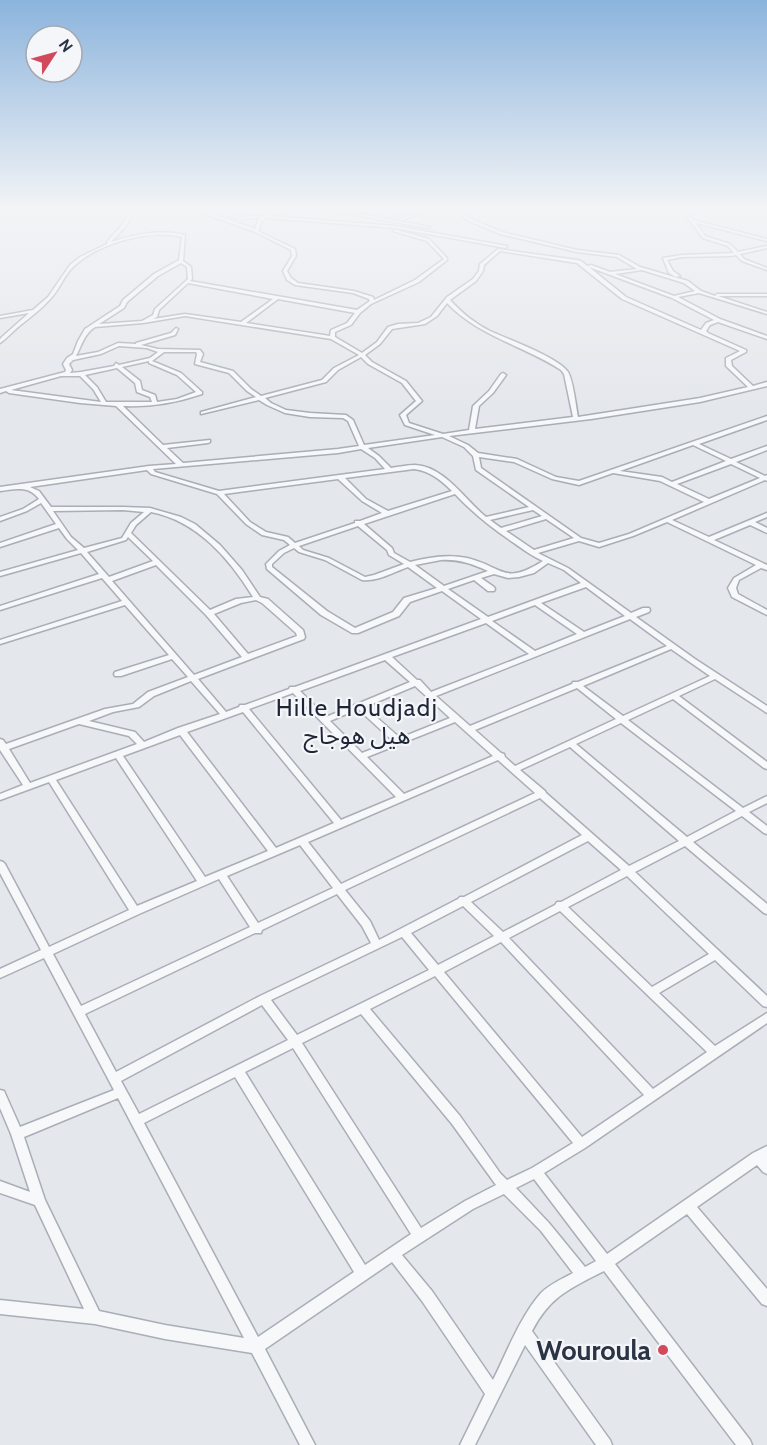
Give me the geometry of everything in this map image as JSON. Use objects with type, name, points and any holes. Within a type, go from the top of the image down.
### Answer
[{"type":"street","points":[[0,342],[56,291],[66,275]]},
{"type":"street","points":[[63,375],[69,370],[66,364],[75,354],[84,334],[122,307],[125,301],[155,275]]},
{"type":"street","points":[[148,321],[191,275]]},
{"type":"street","points":[[288,275],[292,282],[362,294],[371,298],[370,303]]},
{"type":"street","points":[[332,338],[333,332],[349,324],[358,312],[370,303],[424,275]]},
{"type":"street","points":[[203,413],[319,383],[338,368],[363,357],[386,335],[390,328],[427,321],[441,312],[447,300],[478,275]]},
{"type":"street","points":[[596,275],[624,298],[744,351],[728,359],[729,366],[752,388]]},
{"type":"street","points":[[614,275],[674,297],[718,320],[767,338]]},
{"type":"street","points":[[662,275],[686,282]]},
{"type":"street","points":[[676,275],[699,292],[767,313]]},
{"type":"street","points":[[187,282],[358,312]]},
{"type":"street","points":[[674,297],[699,292]]},
{"type":"street","points":[[710,295],[749,293],[767,297]]},
{"type":"street","points":[[242,324],[276,298]]},
{"type":"street","points":[[447,300],[452,307],[487,331],[530,348],[563,369],[567,374],[576,419]]},
{"type":"street","points":[[0,317],[35,311]]},
{"type":"street","points":[[93,326],[185,315],[332,338],[358,351],[363,357],[404,382],[418,397],[418,403],[403,415],[407,424],[442,435],[466,446],[476,455],[524,462],[567,483],[579,483],[615,472],[767,418]]},
{"type":"street","points":[[718,320],[708,324],[703,331],[718,340]]},
{"type":"street","points":[[135,345],[173,334],[176,329]]},
{"type":"street","points":[[69,359],[99,353],[114,344],[160,350],[198,351],[200,354],[197,363],[231,372],[261,397],[291,412],[344,416],[350,420],[362,447],[377,457],[390,471]]},
{"type":"street","points":[[151,362],[161,355],[160,350]]},
{"type":"street","points":[[151,362],[178,374],[201,392],[154,402],[117,404],[3,391],[63,375],[81,374],[116,365],[151,362]]},
{"type":"street","points":[[116,365],[138,382],[139,391],[153,396],[154,402]]},
{"type":"street","points":[[81,374],[95,388],[104,403]]},
{"type":"street","points":[[472,431],[476,406],[491,392],[503,375]]},
{"type":"street","points":[[0,489],[149,468],[362,447],[576,419],[700,400],[767,384]]},
{"type":"street","points":[[117,404],[181,465]]},
{"type":"street","points":[[162,447],[208,441]]},
{"type":"street","points":[[693,443],[766,478]]},
{"type":"street","points":[[674,483],[767,448]]},
{"type":"street","points":[[476,455],[476,467],[579,539],[599,545],[631,535],[766,478]]},
{"type":"street","points":[[219,493],[414,467],[427,469],[457,492],[486,519],[546,562],[566,569],[716,676],[766,708]]},
{"type":"street","points":[[149,468],[153,473],[219,493],[230,501],[249,523],[264,534],[286,538],[301,551],[327,559],[364,579],[409,564],[452,558],[465,560],[501,576],[532,572],[546,562]]},
{"type":"street","points":[[615,472],[650,476],[674,483],[708,501]]},
{"type":"street","points":[[340,477],[364,500],[386,513]]},
{"type":"street","points":[[23,486],[36,492],[69,538],[106,577],[224,714]]},
{"type":"street","points":[[457,492],[357,522],[295,545],[277,555],[269,564],[269,568],[324,613],[351,630],[359,630],[396,614],[407,600],[492,572]]},
{"type":"street","points":[[0,519],[25,510],[41,500]]},
{"type":"street","points":[[486,519],[534,508]]},
{"type":"street","points":[[28,786],[2,745],[116,709],[124,711],[140,705],[151,694],[301,637],[300,632],[292,624],[257,598],[243,573],[221,548],[181,520],[150,510],[48,509]]},
{"type":"street","points":[[0,574],[124,539],[133,524],[150,510]]},
{"type":"street","points":[[708,540],[767,515]]},
{"type":"street","points":[[502,530],[545,517]]},
{"type":"street","points":[[666,519],[764,566]]},
{"type":"street","points":[[357,522],[390,549],[391,554],[490,620],[534,654]]},
{"type":"street","points":[[750,522],[767,531]]},
{"type":"street","points":[[0,545],[61,525]]},
{"type":"street","points":[[129,534],[209,613],[247,658]]},
{"type":"street","points":[[532,552],[579,539]]},
{"type":"street","points":[[0,608],[158,562]]},
{"type":"street","points":[[764,566],[735,579],[732,588],[735,595],[767,613]]},
{"type":"street","points":[[476,578],[491,589]]},
{"type":"street","points":[[0,797],[586,584]]},
{"type":"street","points":[[209,613],[239,601],[257,598]]},
{"type":"street","points":[[0,642],[126,602]]},
{"type":"street","points":[[537,603],[583,635]]},
{"type":"street","points":[[431,695],[646,610]]},
{"type":"street","points":[[470,729],[673,646]]},
{"type":"street","points":[[118,674],[172,656]]},
{"type":"street","points":[[386,656],[590,836],[767,1003]]},
{"type":"street","points":[[515,769],[716,676]]},
{"type":"street","points":[[325,720],[417,682]]},
{"type":"street","points":[[576,684],[767,831]]},
{"type":"street","points":[[293,689],[403,798]]},
{"type":"street","points":[[674,696],[767,766]]},
{"type":"street","points":[[359,706],[398,741]]},
{"type":"street","points":[[243,707],[340,825]]},
{"type":"street","points":[[362,756],[457,718]]},
{"type":"street","points":[[79,721],[132,734],[142,746]]},
{"type":"street","points":[[181,730],[274,852]]},
{"type":"street","points":[[570,743],[767,910]]},
{"type":"street","points":[[118,754],[203,882]]},
{"type":"street","points":[[0,974],[135,911],[501,756]]},
{"type":"street","points":[[51,778],[135,911]]},
{"type":"street","points":[[79,1012],[257,930],[542,793]]},
{"type":"street","points":[[136,1121],[436,971],[767,799]]},
{"type":"street","points":[[114,1079],[264,999],[404,932],[590,836]]},
{"type":"street","points":[[302,841],[366,924],[376,944]]},
{"type":"street","points":[[0,864],[308,1445]]},
{"type":"street","points":[[221,874],[257,930]]},
{"type":"street","points":[[463,900],[501,936],[651,1095]]},
{"type":"street","points":[[560,905],[714,1053]]},
{"type":"street","points":[[404,932],[581,1144]]},
{"type":"street","points":[[652,993],[717,954]]},
{"type":"street","points":[[264,999],[295,1041],[419,1236]]},
{"type":"street","points":[[362,1008],[395,1044],[507,1187],[545,1227],[583,1275]]},
{"type":"street","points":[[0,1307],[95,1317],[165,1332],[256,1347],[419,1236],[469,1205],[536,1172],[581,1144],[767,1017]]},
{"type":"street","points":[[237,1070],[362,1273]]},
{"type":"street","points":[[17,1134],[121,1092]]},
{"type":"street","points":[[0,1095],[17,1134],[39,1201],[95,1317]]},
{"type":"street","points":[[468,1444],[524,1332],[548,1297],[559,1287],[607,1262],[762,1154],[767,1168]]},
{"type":"street","points":[[536,1172],[745,1445]]},
{"type":"street","points":[[0,1186],[39,1201]]},
{"type":"street","points":[[688,1206],[767,1299]]},
{"type":"street","points":[[393,1254],[426,1296],[493,1393]]},
{"type":"street","points":[[524,1332],[605,1445]]},
{"type":"place","name":"Wouroula","points":[[663,1350]]},
{"type":"district","name":"Hille Houdjadj هيل هوجاج","points":[[357,721]]}]
